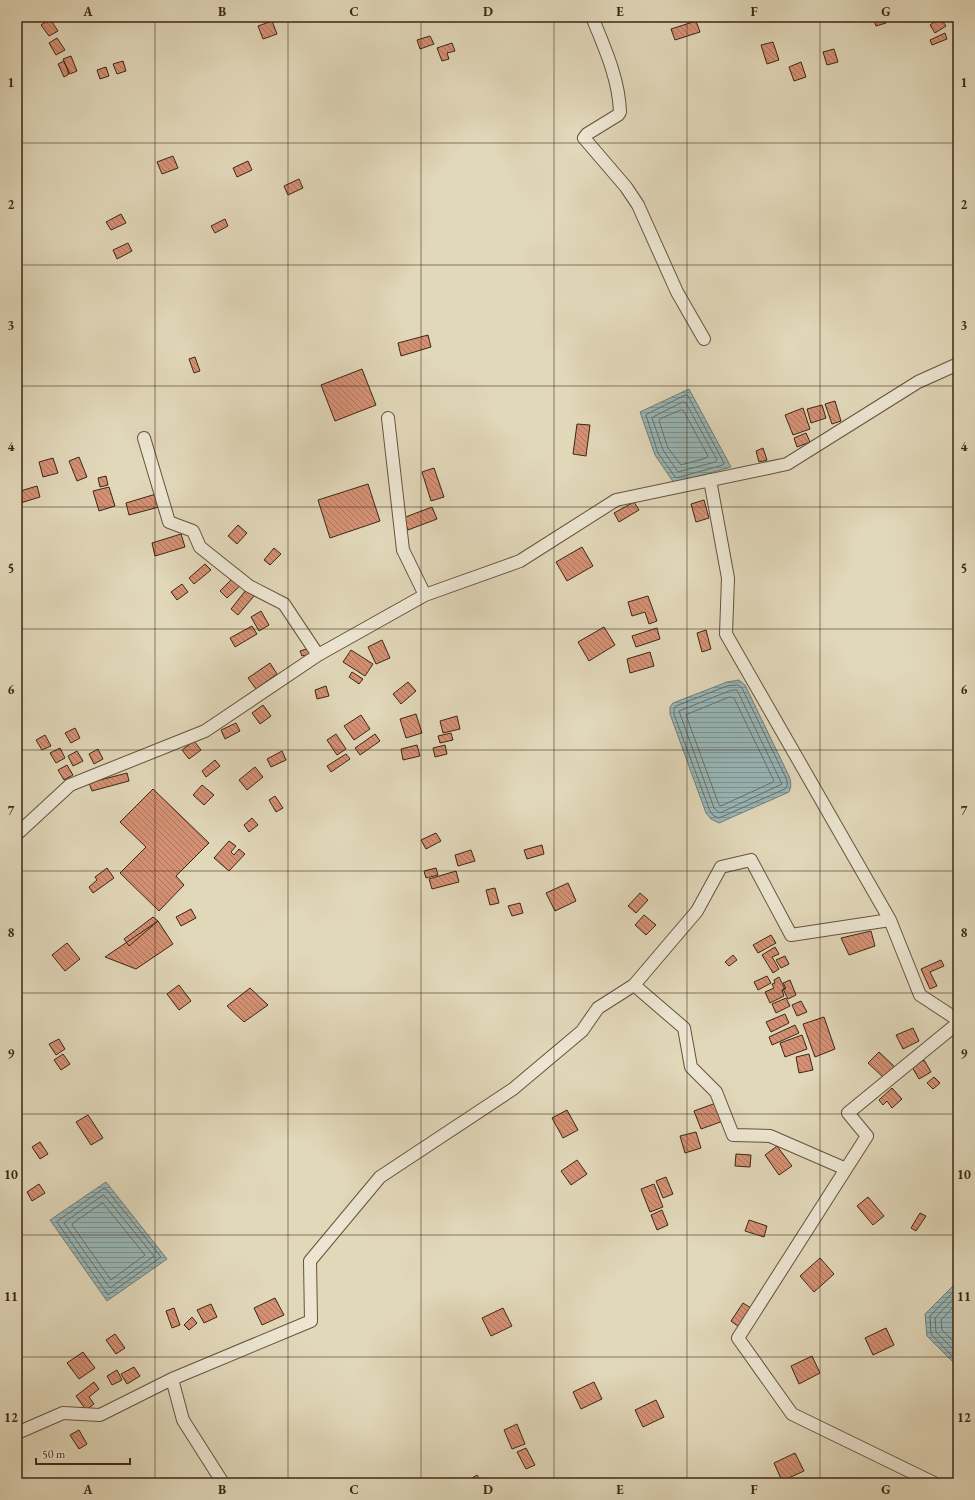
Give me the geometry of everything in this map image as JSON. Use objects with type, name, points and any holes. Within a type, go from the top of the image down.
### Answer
[{"type":"street","points":[[592,17],[602,40],[615,80],[620,112],[618,115],[586,134],[584,138],[626,187],[638,205],[677,292],[704,339]]},
{"type":"street","points":[[17,834],[70,785],[205,731],[318,655],[425,595],[520,561],[616,500],[787,464],[918,382],[958,364]]},
{"type":"street","points":[[388,418],[403,550],[425,595]]},
{"type":"street","points":[[144,438],[169,522],[193,531],[200,547],[249,586],[284,604],[318,655]]},
{"type":"street","points":[[710,480],[728,578],[726,634],[890,920],[920,995],[958,1020]]},
{"type":"street","points":[[17,1434],[63,1413],[100,1415],[172,1379],[311,1321],[310,1260],[380,1177],[513,1089],[582,1031],[598,1008],[634,985],[697,911],[721,868],[750,860],[791,935],[890,920]]},
{"type":"street","points":[[634,985],[684,1028],[691,1067],[716,1092],[733,1135],[770,1136],[846,1169]]},
{"type":"street","points":[[934,1483],[792,1414],[738,1338],[867,1136],[848,1113],[958,1023]]},
{"type":"street","points":[[172,1379],[183,1420],[223,1483]]},
{"type":"water","points":[[689,389],[731,467],[674,483],[655,455],[640,412]]},
{"type":"water","points":[[739,680],[745,685],[788,774],[791,787],[789,792],[719,823],[711,819],[706,813],[670,714],[670,707],[673,703],[727,682]]},
{"type":"water","points":[[106,1182],[167,1259],[107,1301],[50,1220]]},
{"type":"water","points":[[958,1281],[958,1367],[927,1336],[925,1314]]},
{"type":"building","points":[[873,17],[884,17],[886,23],[876,26]]},
{"type":"building","points":[[940,18],[946,26],[935,33],[930,25]]},
{"type":"building","points":[[50,19],[58,31],[49,36],[41,25]]},
{"type":"building","points":[[272,21],[277,34],[263,39],[258,26]]},
{"type":"building","points":[[696,21],[700,32],[675,40],[671,29]]},
{"type":"building","points":[[945,33],[947,39],[932,45],[930,40]]},
{"type":"building","points":[[430,36],[434,44],[420,49],[417,40]]},
{"type":"building","points":[[57,38],[65,50],[56,55],[49,43]]},
{"type":"building","points":[[773,42],[779,60],[767,64],[761,45]]},
{"type":"building","points":[[452,43],[455,51],[447,53],[449,59],[442,61],[437,48]]},
{"type":"building","points":[[834,49],[838,62],[827,65],[823,52]]},
{"type":"building","points":[[71,56],[77,71],[70,74],[63,59]]},
{"type":"building","points":[[64,61],[69,74],[64,77],[58,64]]},
{"type":"building","points":[[123,61],[126,71],[117,74],[113,64]]},
{"type":"building","points":[[801,62],[806,77],[794,81],[789,67]]},
{"type":"building","points":[[106,67],[109,76],[100,79],[97,70]]},
{"type":"building","points":[[173,156],[178,168],[162,174],[157,162]]},
{"type":"building","points":[[248,161],[252,170],[237,177],[233,168]]},
{"type":"building","points":[[299,179],[303,188],[288,195],[284,186]]},
{"type":"building","points":[[121,214],[126,223],[111,230],[106,222]]},
{"type":"building","points":[[225,219],[228,226],[215,233],[211,226]]},
{"type":"building","points":[[128,243],[132,251],[117,259],[113,250]]},
{"type":"building","points":[[428,335],[431,347],[401,356],[398,343]]},
{"type":"building","points":[[195,357],[200,371],[194,373],[189,359]]},
{"type":"building","points":[[362,369],[376,405],[335,421],[321,385]]},
{"type":"building","points":[[835,401],[841,421],[832,424],[825,404]]},
{"type":"building","points":[[822,405],[826,418],[811,423],[807,409]]},
{"type":"building","points":[[803,408],[810,429],[793,435],[785,415]]},
{"type":"building","points":[[577,424],[590,425],[586,456],[573,454]]},
{"type":"building","points":[[806,433],[810,442],[797,447],[794,438]]},
{"type":"building","points":[[763,448],[767,460],[759,462],[756,451]]},
{"type":"building","points":[[79,457],[87,477],[77,481],[69,461]]},
{"type":"building","points":[[53,458],[58,473],[43,477],[39,462]]},
{"type":"building","points":[[434,468],[444,497],[431,501],[422,472]]},
{"type":"building","points":[[106,476],[108,485],[100,487],[98,478]]},
{"type":"building","points":[[368,484],[380,521],[330,538],[318,500]]},
{"type":"building","points":[[37,486],[40,497],[17,504],[17,492]]},
{"type":"building","points":[[109,487],[115,506],[99,511],[93,491]]},
{"type":"building","points":[[156,494],[159,507],[129,515],[126,503]]},
{"type":"building","points":[[704,500],[709,518],[696,522],[691,504]]},
{"type":"building","points":[[634,502],[639,510],[619,522],[614,513]]},
{"type":"building","points":[[432,507],[437,519],[408,530],[403,518]]},
{"type":"building","points":[[238,525],[247,533],[237,544],[228,536]]},
{"type":"building","points":[[181,534],[185,547],[155,556],[152,543]]},
{"type":"building","points":[[582,547],[593,566],[567,581],[556,562]]},
{"type":"building","points":[[274,548],[281,554],[270,565],[264,560]]},
{"type":"building","points":[[205,564],[211,570],[194,584],[189,578]]},
{"type":"building","points":[[235,576],[242,584],[227,598],[220,591]]},
{"type":"building","points":[[182,584],[188,592],[177,600],[171,592]]},
{"type":"building","points":[[246,590],[254,596],[238,615],[231,609]]},
{"type":"building","points":[[648,596],[657,621],[649,624],[645,612],[632,616],[628,602]]},
{"type":"building","points":[[261,611],[269,625],[259,631],[251,617]]},
{"type":"building","points":[[252,626],[257,634],[235,647],[230,638]]},
{"type":"building","points":[[604,627],[615,645],[589,661],[578,642]]},
{"type":"building","points":[[657,628],[660,639],[636,647],[632,636]]},
{"type":"building","points":[[706,630],[711,649],[702,652],[697,633]]},
{"type":"building","points":[[382,640],[390,658],[376,664],[368,647]]},
{"type":"building","points":[[313,647],[316,656],[306,659],[304,655],[302,656],[300,651]]},
{"type":"building","points":[[351,650],[373,664],[365,676],[343,662]]},
{"type":"building","points":[[650,652],[654,666],[630,673],[627,659]]},
{"type":"building","points":[[270,663],[277,674],[256,689],[248,678]]},
{"type":"building","points":[[352,672],[363,679],[359,684],[349,677]]},
{"type":"building","points":[[408,682],[416,691],[401,704],[393,694]]},
{"type":"building","points":[[326,686],[329,696],[317,699],[315,690]]},
{"type":"building","points":[[263,705],[271,716],[260,724],[252,713]]},
{"type":"building","points":[[416,714],[422,733],[406,738],[400,719]]},
{"type":"building","points":[[361,715],[370,729],[354,740],[344,726]]},
{"type":"building","points":[[457,716],[460,729],[443,733],[440,721]]},
{"type":"building","points":[[236,723],[240,731],[225,739],[221,730]]},
{"type":"building","points":[[75,728],[80,738],[71,743],[65,733]]},
{"type":"building","points":[[451,733],[453,740],[440,743],[438,736]]},
{"type":"building","points":[[336,734],[346,749],[337,755],[327,740]]},
{"type":"building","points":[[375,734],[380,741],[360,755],[355,748]]},
{"type":"building","points":[[45,735],[51,746],[42,750],[36,740]]},
{"type":"building","points":[[194,741],[201,750],[189,759],[182,750]]},
{"type":"building","points":[[417,745],[420,756],[403,760],[401,749]]},
{"type":"building","points":[[445,745],[447,754],[435,757],[433,748]]},
{"type":"building","points":[[60,748],[65,758],[56,763],[50,753]]},
{"type":"building","points":[[98,749],[103,759],[94,764],[89,754]]},
{"type":"building","points":[[77,751],[83,761],[73,766],[68,756]]},
{"type":"building","points":[[282,751],[286,760],[271,767],[267,759]]},
{"type":"building","points":[[346,754],[350,759],[331,772],[327,766]]},
{"type":"building","points":[[215,760],[220,766],[206,777],[202,771]]},
{"type":"building","points":[[67,765],[73,775],[64,780],[58,770]]},
{"type":"building","points":[[255,767],[263,777],[247,790],[239,780]]},
{"type":"building","points":[[127,773],[129,781],[92,791],[89,783]]},
{"type":"building","points":[[202,785],[214,795],[204,805],[193,795]]},
{"type":"building","points":[[153,789],[209,843],[176,876],[184,885],[159,911],[120,873],[146,847],[120,822]]},
{"type":"building","points":[[275,796],[283,808],[276,812],[269,800]]},
{"type":"building","points":[[252,818],[258,825],[249,832],[244,825]]},
{"type":"building","points":[[436,833],[441,841],[426,849],[421,840]]},
{"type":"building","points":[[229,841],[236,846],[231,852],[234,855],[239,849],[245,854],[229,871],[214,858]]},
{"type":"building","points":[[542,845],[544,854],[527,859],[524,850]]},
{"type":"building","points":[[471,850],[475,861],[458,866],[455,855]]},
{"type":"building","points":[[107,868],[114,878],[93,893],[89,887],[97,880],[95,877]]},
{"type":"building","points":[[436,868],[438,875],[426,878],[424,871]]},
{"type":"building","points":[[456,871],[459,882],[432,889],[429,879]]},
{"type":"building","points":[[568,883],[576,901],[555,911],[546,893]]},
{"type":"building","points":[[495,888],[499,903],[490,905],[486,890]]},
{"type":"building","points":[[640,893],[648,900],[636,913],[628,906]]},
{"type":"building","points":[[520,903],[523,913],[512,916],[508,906]]},
{"type":"building","points":[[191,909],[196,918],[181,926],[176,917]]},
{"type":"building","points":[[644,915],[656,925],[646,935],[635,925]]},
{"type":"building","points":[[153,917],[158,921],[129,946],[124,939]]},
{"type":"building","points":[[158,921],[173,944],[136,969],[105,957]]},
{"type":"building","points":[[871,931],[875,946],[849,955],[841,938]]},
{"type":"building","points":[[771,935],[776,943],[758,953],[753,945]]},
{"type":"building","points":[[67,943],[80,959],[65,971],[52,955]]},
{"type":"building","points":[[775,947],[779,954],[772,957],[779,969],[773,973],[762,955]]},
{"type":"building","points":[[733,955],[737,960],[729,966],[725,962]]},
{"type":"building","points":[[785,956],[789,964],[781,968],[776,960]]},
{"type":"building","points":[[941,960],[944,966],[930,972],[937,986],[930,989],[921,969]]},
{"type":"building","points":[[767,976],[771,983],[758,990],[754,982]]},
{"type":"building","points":[[779,977],[785,989],[782,990],[784,996],[770,1003],[765,992],[774,988],[772,984],[775,983],[774,980]]},
{"type":"building","points":[[790,980],[796,995],[788,999],[783,989],[786,988],[783,983]]},
{"type":"building","points":[[179,985],[191,1001],[179,1010],[167,994]]},
{"type":"building","points":[[250,988],[268,1005],[244,1022],[227,1006]]},
{"type":"building","points":[[786,998],[790,1006],[776,1013],[772,1004]]},
{"type":"building","points":[[801,1001],[807,1012],[797,1016],[792,1005]]},
{"type":"building","points":[[785,1014],[789,1023],[771,1032],[766,1022]]},
{"type":"building","points":[[824,1017],[835,1049],[815,1057],[803,1024]]},
{"type":"building","points":[[795,1025],[799,1033],[772,1045],[769,1037]]},
{"type":"building","points":[[913,1028],[919,1041],[903,1049],[896,1035]]},
{"type":"building","points":[[802,1035],[807,1049],[785,1057],[780,1043]]},
{"type":"building","points":[[59,1039],[65,1049],[56,1055],[49,1044]]},
{"type":"building","points":[[879,1052],[895,1067],[884,1078],[868,1063]]},
{"type":"building","points":[[63,1054],[70,1064],[61,1070],[54,1060]]},
{"type":"building","points":[[809,1054],[813,1070],[799,1073],[796,1057]]},
{"type":"building","points":[[924,1060],[931,1072],[919,1079],[912,1067]]},
{"type":"building","points":[[934,1077],[940,1083],[933,1089],[927,1083]]},
{"type":"building","points":[[892,1088],[902,1099],[892,1108],[887,1101],[883,1105],[879,1100]]},
{"type":"building","points":[[716,1103],[723,1121],[701,1129],[694,1111]]},
{"type":"building","points":[[567,1110],[578,1130],[563,1138],[552,1118]]},
{"type":"building","points":[[88,1115],[103,1138],[91,1145],[76,1122]]},
{"type":"building","points":[[696,1132],[701,1148],[685,1153],[680,1136]]},
{"type":"building","points":[[40,1142],[48,1154],[40,1159],[32,1147]]},
{"type":"building","points":[[777,1146],[792,1166],[779,1175],[765,1155]]},
{"type":"building","points":[[736,1154],[751,1155],[750,1167],[735,1166]]},
{"type":"building","points":[[577,1160],[587,1174],[571,1185],[561,1171]]},
{"type":"building","points":[[666,1177],[673,1194],[663,1198],[656,1181]]},
{"type":"building","points":[[39,1184],[45,1193],[32,1201],[27,1192]]},
{"type":"building","points":[[654,1184],[663,1207],[650,1212],[641,1189]]},
{"type":"building","points":[[868,1197],[884,1216],[873,1225],[857,1206]]},
{"type":"building","points":[[662,1210],[668,1225],[657,1230],[651,1215]]},
{"type":"building","points":[[920,1213],[926,1216],[916,1231],[911,1228]]},
{"type":"building","points":[[749,1220],[767,1226],[764,1237],[745,1231]]},
{"type":"building","points":[[820,1258],[834,1274],[814,1292],[800,1276]]},
{"type":"building","points":[[275,1298],[284,1315],[262,1325],[254,1308]]},
{"type":"building","points":[[743,1303],[751,1308],[739,1327],[731,1321]]},
{"type":"building","points":[[211,1304],[217,1317],[204,1323],[197,1310]]},
{"type":"building","points":[[174,1308],[180,1325],[172,1328],[166,1311]]},
{"type":"building","points":[[503,1308],[512,1326],[491,1336],[482,1318]]},
{"type":"building","points":[[192,1317],[197,1323],[189,1330],[184,1325]]},
{"type":"building","points":[[886,1328],[894,1345],[873,1355],[865,1338]]},
{"type":"building","points":[[115,1334],[125,1348],[116,1354],[106,1340]]},
{"type":"building","points":[[83,1352],[95,1368],[79,1379],[67,1363]]},
{"type":"building","points":[[812,1356],[820,1373],[799,1384],[791,1366]]},
{"type":"building","points":[[134,1367],[140,1376],[127,1384],[121,1374]]},
{"type":"building","points":[[117,1370],[122,1380],[112,1385],[107,1376]]},
{"type":"building","points":[[94,1382],[99,1389],[89,1397],[94,1404],[86,1410],[76,1396]]},
{"type":"building","points":[[594,1382],[602,1399],[581,1409],[573,1392]]},
{"type":"building","points":[[656,1400],[664,1417],[643,1427],[635,1410]]},
{"type":"building","points":[[517,1424],[525,1444],[512,1449],[504,1430]]},
{"type":"building","points":[[79,1430],[87,1444],[79,1449],[70,1435]]},
{"type":"building","points":[[526,1448],[535,1465],[526,1469],[517,1452]]},
{"type":"building","points":[[795,1453],[804,1471],[782,1481],[774,1463]]},
{"type":"building","points":[[477,1475],[482,1483],[468,1483],[467,1481]]}]
